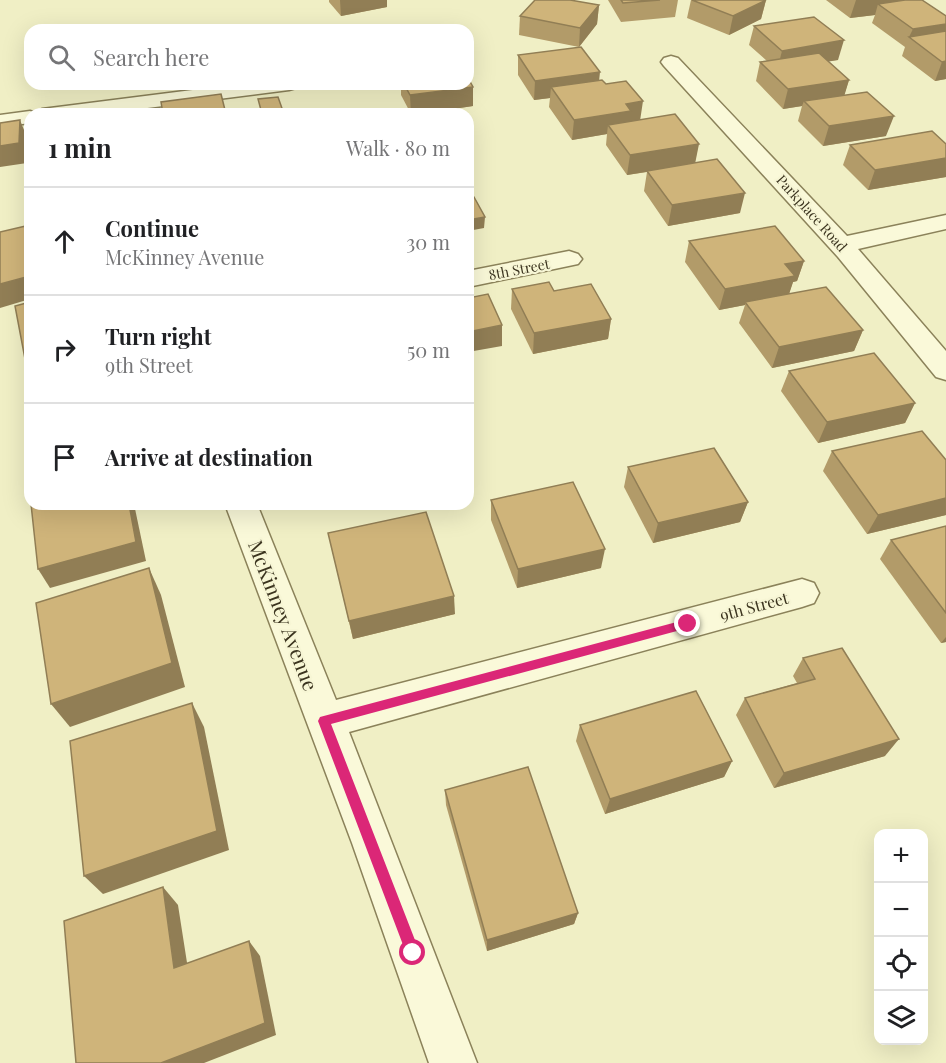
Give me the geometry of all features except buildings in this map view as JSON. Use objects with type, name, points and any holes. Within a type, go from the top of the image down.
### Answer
[{"type":"street","name":"Parkplace Road","points":[[671,62],[793,191],[903,316],[946,370]]},
{"type":"street","points":[[113,108],[245,90]]},
{"type":"street","points":[[0,121],[24,118]]},
{"type":"street","points":[[841,245],[946,222]]},
{"type":"street","name":"8th Street","points":[[474,278],[569,259]]},
{"type":"street","name":"McKinney Avenue","points":[[243,510],[372,843],[453,1063]]},
{"type":"street","name":"9th Street","points":[[324,721],[802,593]]},
{"type":"route","points":[[413,953],[324,721],[688,624]]}]
